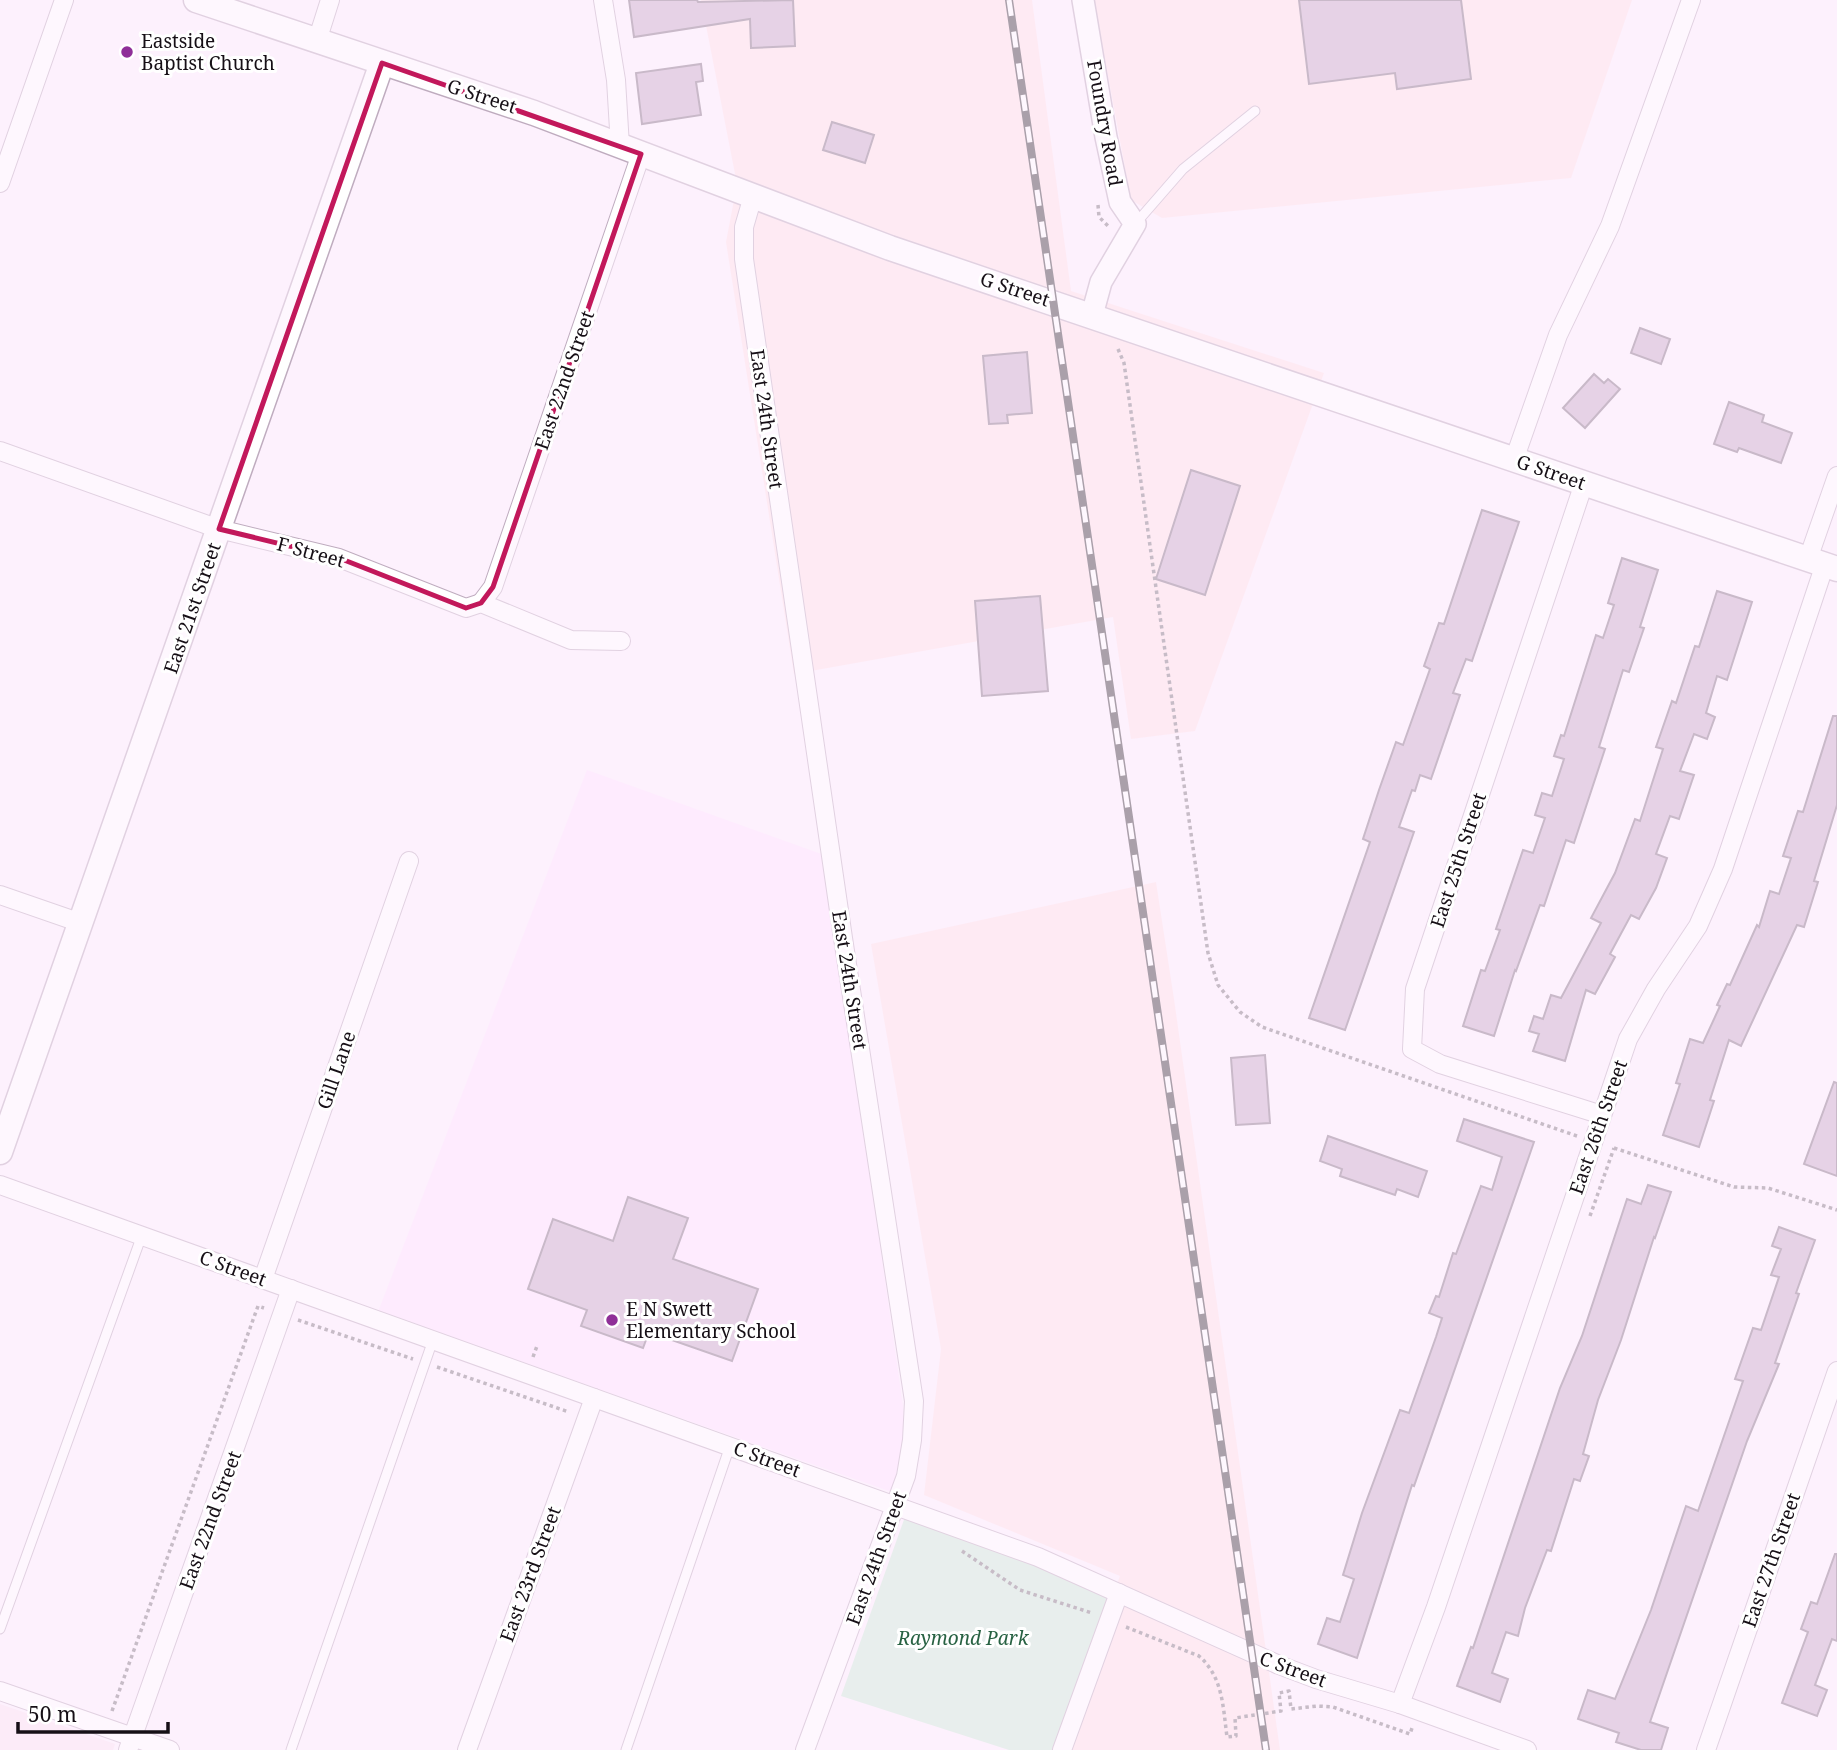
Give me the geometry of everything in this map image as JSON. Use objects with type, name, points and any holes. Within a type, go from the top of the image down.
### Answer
[{"type":"main road","name":"G Street","points":[[210,2],[317,41],[534,113],[890,248],[1823,564]]},
{"type":"main road","name":"East 21st Street","points":[[0,1152],[382,63]]},
{"type":"street","points":[[0,183],[64,0]]},
{"type":"street","points":[[317,41],[330,0]]},
{"type":"street","points":[[603,0],[631,150]]},
{"type":"street","name":"Foundry Road","points":[[1083,0],[1120,202],[1135,224]]},
{"type":"street","points":[[1514,460],[1558,335],[1610,226],[1691,0]]},
{"type":"street","name":"East 22nd Street","points":[[481,603],[493,587],[631,150]]},
{"type":"street","name":"East 24th Street","points":[[753,197],[744,226],[744,259],[841,925],[914,1401],[912,1440],[905,1476],[805,1750]]},
{"type":"street","points":[[1092,315],[1101,282],[1135,224]]},
{"type":"street","name":"F Street","points":[[0,452],[219,529],[339,558],[466,608],[481,603],[571,640],[621,641]]},
{"type":"street","name":"East 26th Street","points":[[1400,1704],[1436,1607],[1628,1038],[1656,989],[1698,926],[1723,869],[1823,564],[1837,476]]},
{"type":"street","name":"East 25th Street","points":[[1584,483],[1415,989],[1412,1049],[1440,1064],[1602,1115]]},
{"type":"street","name":"Gill Lane","points":[[263,1279],[409,860]]},
{"type":"street","points":[[0,895],[81,923]]},
{"type":"street","name":"C Street","points":[[0,1185],[1038,1557],[1279,1665],[1400,1704],[1527,1750]]},
{"type":"street","name":"East 22nd Street","points":[[130,1744],[291,1289]]},
{"type":"street","name":"East 27th Street","points":[[1706,1750],[1837,1371]]},
{"type":"street","name":"East 23rd Street","points":[[467,1750],[594,1398]]},
{"type":"street","points":[[1062,1750],[1119,1593]]},
{"type":"street","points":[[0,1691],[130,1744],[170,1750]]},
{"type":"lane","points":[[1135,224],[1183,169],[1255,111]]},
{"type":"lane","points":[[0,1629],[142,1235]]},
{"type":"lane","points":[[290,1750],[433,1340]]},
{"type":"lane","points":[[626,1750],[730,1446]]},
{"type":"path","points":[[1098,201],[1099,217],[1113,232]]},
{"type":"path","points":[[1106,346],[1118,349],[1124,363],[1208,953],[1219,985],[1240,1012],[1262,1027],[1593,1142],[1734,1187],[1768,1188],[1837,1210]]},
{"type":"highlighted area","points":[[382,63],[641,154],[493,587],[481,603],[466,608],[339,558],[219,529]]},
{"type":"shaded area","points":[[701,0],[1032,0],[1071,291],[1324,373],[1195,731],[1131,739],[1113,617],[794,674],[726,242],[737,184]]},
{"type":"shaded area","points":[[1094,0],[1632,0],[1571,178],[1162,218],[1131,200]]},
{"type":"shaded area","points":[[587,770],[824,855],[903,1406],[903,1443],[892,1492],[378,1312]]},
{"type":"shaded area","points":[[1156,882],[1280,1750],[1056,1750],[1120,1576],[924,1495],[941,1349],[871,944]]},
{"type":"shaded area","points":[[0,1704],[115,1744],[113,1750],[0,1750]]},
{"type":"green space","name":"Raymond Park","points":[[906,1514],[1112,1597],[1056,1750],[1009,1750],[841,1696]]},
{"type":"building","points":[[629,0],[793,0],[795,46],[751,48],[750,19],[634,37]]},
{"type":"building","points":[[1299,0],[1461,0],[1471,79],[1397,89],[1395,73],[1309,84]]},
{"type":"building","points":[[701,64],[703,81],[696,82],[701,115],[642,124],[636,73]]},
{"type":"building","points":[[832,122],[874,135],[865,163],[823,150]]},
{"type":"building","points":[[1640,328],[1670,339],[1661,364],[1631,353]]},
{"type":"building","points":[[1027,352],[1032,413],[1007,415],[1008,423],[989,424],[983,356]]},
{"type":"building","points":[[1594,374],[1604,383],[1608,379],[1620,389],[1585,428],[1563,408]]},
{"type":"building","points":[[1729,402],[1764,415],[1762,422],[1792,433],[1781,463],[1739,448],[1737,452],[1714,444]]},
{"type":"building","points":[[1191,470],[1240,486],[1205,595],[1156,579]]},
{"type":"building","points":[[1482,510],[1519,522],[1472,661],[1466,659],[1453,693],[1460,695],[1431,779],[1420,775],[1399,827],[1414,832],[1345,1030],[1309,1018],[1370,842],[1363,839],[1379,790],[1396,742],[1403,745],[1430,669],[1424,666],[1439,623],[1444,624]]},
{"type":"building","points":[[1622,558],[1658,570],[1640,627],[1644,628],[1629,672],[1623,670],[1599,747],[1605,749],[1574,843],[1566,840],[1544,906],[1540,905],[1515,970],[1494,1036],[1463,1026],[1481,970],[1485,971],[1500,930],[1496,929],[1523,850],[1533,853],[1545,818],[1535,815],[1542,793],[1552,796],[1564,759],[1554,756],[1561,735],[1564,736],[1596,635],[1603,638],[1614,605],[1608,603]]},
{"type":"building","points":[[1717,591],[1752,602],[1727,680],[1717,676],[1706,713],[1715,717],[1707,739],[1694,734],[1680,771],[1694,775],[1679,819],[1670,816],[1656,854],[1667,858],[1656,888],[1639,919],[1631,915],[1610,954],[1615,957],[1595,994],[1586,990],[1565,1061],[1533,1051],[1539,1034],[1529,1031],[1534,1016],[1543,1019],[1551,995],[1561,998],[1601,923],[1591,918],[1615,873],[1635,819],[1640,821],[1663,749],[1656,747],[1672,701],[1676,703],[1695,646],[1699,647]]},
{"type":"building","points":[[1040,596],[1048,691],[982,696],[975,601]]},
{"type":"building","points":[[1833,716],[1837,716],[1837,805],[1814,881],[1818,882],[1804,927],[1797,925],[1741,1046],[1729,1040],[1699,1147],[1663,1135],[1680,1084],[1676,1083],[1690,1039],[1703,1043],[1727,984],[1730,985],[1757,925],[1759,927],[1770,891],[1779,894],[1791,858],[1783,856],[1798,811],[1803,812]]},
{"type":"building","points":[[1265,1055],[1270,1123],[1236,1125],[1231,1058]]},
{"type":"building","points":[[1834,1082],[1837,1083],[1837,1176],[1804,1164]]},
{"type":"building","points":[[1464,1119],[1534,1142],[1414,1486],[1412,1485],[1357,1658],[1318,1644],[1327,1618],[1340,1622],[1354,1579],[1343,1575],[1362,1513],[1400,1410],[1409,1413],[1436,1337],[1442,1318],[1429,1313],[1436,1296],[1439,1297],[1453,1253],[1456,1254],[1481,1186],[1492,1190],[1502,1157],[1457,1141]]},
{"type":"building","points":[[1328,1136],[1427,1171],[1418,1197],[1397,1189],[1395,1195],[1340,1176],[1342,1169],[1320,1161]]},
{"type":"building","points":[[1648,1185],[1671,1192],[1598,1400],[1583,1454],[1589,1456],[1580,1481],[1574,1479],[1551,1551],[1547,1550],[1525,1608],[1518,1636],[1506,1632],[1492,1673],[1508,1679],[1500,1702],[1457,1686],[1471,1647],[1473,1648],[1560,1388],[1582,1336],[1627,1199],[1641,1204]]},
{"type":"building","points":[[628,1197],[688,1218],[673,1259],[758,1289],[732,1361],[649,1332],[643,1348],[581,1326],[587,1310],[528,1289],[553,1219],[613,1241]]},
{"type":"building","points":[[1779,1227],[1815,1240],[1775,1363],[1779,1364],[1747,1441],[1650,1722],[1668,1728],[1661,1750],[1641,1750],[1616,1742],[1619,1733],[1578,1719],[1588,1690],[1615,1699],[1651,1610],[1686,1506],[1698,1511],[1743,1381],[1735,1379],[1753,1328],[1761,1330],[1779,1277],[1771,1275],[1781,1249],[1772,1246]]},
{"type":"building","points":[[1835,1554],[1837,1641],[1832,1639],[1815,1685],[1827,1690],[1817,1716],[1782,1703],[1808,1632],[1801,1629],[1811,1602],[1817,1604]]},
{"type":"railway","points":[[1009,0],[1266,1750]]},
{"type":"place","name":"Eastside Baptist Church","points":[[127,52]]},
{"type":"place","name":"E N Swett Elementary School","points":[[612,1320]]}]
